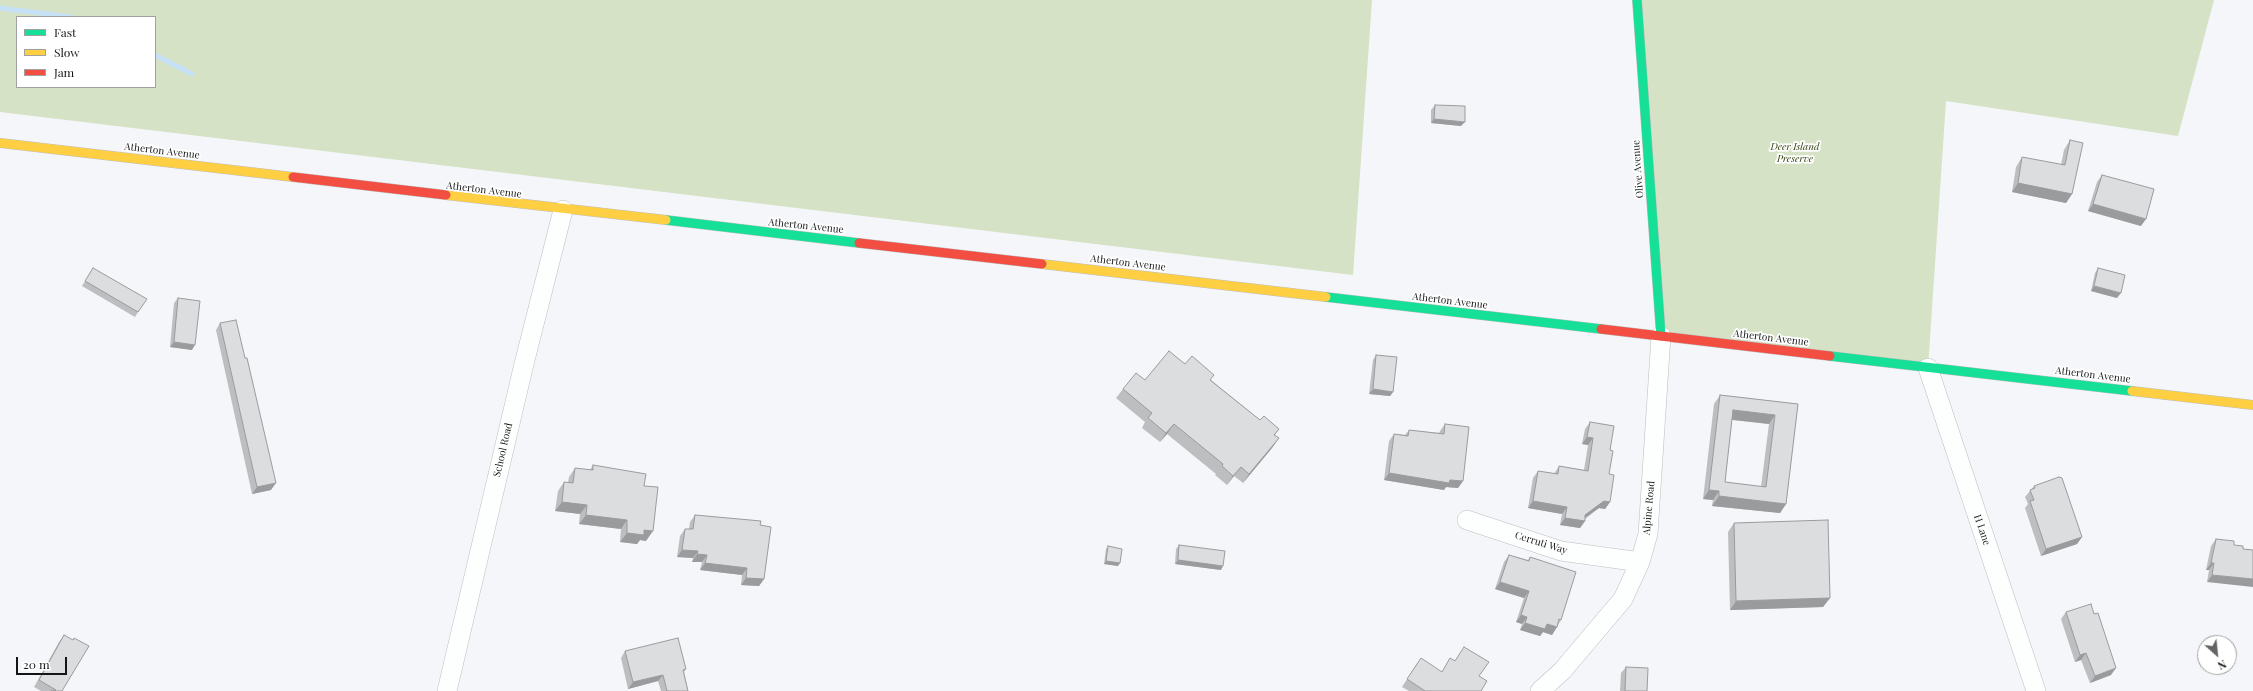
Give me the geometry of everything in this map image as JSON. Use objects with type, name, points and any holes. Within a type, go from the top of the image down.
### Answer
[{"type":"main road","name":"Olive Avenue","points":[[1637,0],[1661,336]]},
{"type":"main road","name":"Atherton Avenue","points":[[0,143],[563,210],[2253,405]]},
{"type":"street","name":"School Road","points":[[447,691],[524,364],[563,210]]},
{"type":"street","name":"Alpine Road","points":[[1540,691],[1562,671],[1623,599],[1640,562],[1648,534],[1661,336]]},
{"type":"street","name":"H Lane","points":[[1928,368],[2036,691]]},
{"type":"street","name":"Cerruti Way","points":[[1467,520],[1561,551],[1640,562]]},
{"type":"green space","points":[[0,0],[1372,0],[1353,275],[0,112]]},
{"type":"green space","name":"Deer Island Preserve","points":[[1637,0],[2214,0],[2178,136],[1946,101],[1928,368],[1661,336]]},
{"type":"building","points":[[1435,105],[1465,106],[1465,122],[1434,119]]},
{"type":"building","points":[[2070,140],[2083,143],[2072,194],[2018,183],[2022,157],[2065,165]]},
{"type":"building","points":[[2102,175],[2154,189],[2146,219],[2093,204]]},
{"type":"building","points":[[93,268],[147,299],[138,312],[85,281]]},
{"type":"building","points":[[2098,268],[2125,275],[2121,293],[2094,286]]},
{"type":"building","points":[[178,298],[200,301],[195,345],[174,342]]},
{"type":"building","points":[[236,320],[245,358],[247,358],[276,483],[257,487],[220,323]]},
{"type":"building","points":[[1169,351],[1185,364],[1192,356],[1214,375],[1210,380],[1260,420],[1264,416],[1279,429],[1274,435],[1279,438],[1249,474],[1241,467],[1233,476],[1222,466],[1223,464],[1174,424],[1166,433],[1148,418],[1152,413],[1123,389],[1136,373],[1145,380]]},
{"type":"building","points":[[1376,355],[1397,357],[1393,392],[1373,389]]},
{"type":"building","points":[[1720,395],[1798,404],[1786,504],[1719,496],[1719,491],[1709,490]],"holes":[[[1733,410],[1775,415],[1766,487],[1725,482]]]},
{"type":"building","points":[[1590,422],[1614,426],[1610,450],[1613,451],[1609,474],[1614,475],[1610,502],[1604,501],[1585,515],[1585,521],[1565,518],[1567,507],[1533,501],[1538,471],[1558,474],[1559,466],[1588,471],[1593,438],[1587,437]]},
{"type":"building","points":[[1445,424],[1469,427],[1463,481],[1450,480],[1449,483],[1389,473],[1394,434],[1408,436],[1409,430],[1444,434]]},
{"type":"building","points":[[593,465],[646,474],[644,486],[658,487],[653,531],[644,530],[644,535],[627,533],[627,520],[586,515],[587,505],[562,502],[564,482],[573,483],[575,468],[593,470]]},
{"type":"building","points":[[2059,477],[2062,478],[2082,537],[2046,549],[2030,501],[2034,500],[2030,490],[2035,488],[2034,486]]},
{"type":"building","points":[[695,515],[761,521],[760,525],[771,527],[764,579],[746,578],[747,568],[705,563],[707,555],[697,554],[698,551],[682,550],[685,529],[693,529]]},
{"type":"building","points":[[1828,520],[1830,598],[1736,601],[1734,523]]},
{"type":"building","points":[[2216,539],[2234,541],[2234,545],[2243,546],[2243,549],[2253,550],[2253,579],[2212,575],[2214,563],[2211,563]]},
{"type":"building","points":[[1179,545],[1225,551],[1223,566],[1178,560]]},
{"type":"building","points":[[1108,546],[1122,549],[1120,563],[1106,561]]},
{"type":"building","points":[[1509,555],[1529,561],[1530,557],[1576,572],[1561,620],[1559,619],[1557,627],[1547,624],[1545,629],[1525,623],[1527,617],[1521,615],[1529,591],[1500,582]]},
{"type":"building","points":[[2091,604],[2094,614],[2098,613],[2116,668],[2095,676],[2086,653],[2080,655],[2066,612]]},
{"type":"building","points":[[64,635],[73,640],[74,638],[89,646],[62,691],[51,691],[56,690],[39,680]]},
{"type":"building","points":[[678,638],[686,669],[683,670],[688,691],[667,691],[663,675],[633,682],[625,651]]},
{"type":"building","points":[[1464,647],[1489,662],[1479,676],[1487,681],[1481,691],[1425,691],[1407,679],[1421,658],[1442,672],[1450,658],[1455,661]]},
{"type":"building","points":[[1626,667],[1648,668],[1647,691],[1625,691]]},
{"type":"waterway","points":[[0,8],[63,16]]},
{"type":"waterway","points":[[156,56],[192,74]]},
{"type":"traffic: fast","points":[[1637,0],[1661,336]]},
{"type":"traffic: fast","points":[[666,220],[859,243]]},
{"type":"traffic: fast","points":[[1326,297],[1601,329]]},
{"type":"traffic: fast","points":[[1830,356],[2132,391]]},
{"type":"traffic: slow","points":[[0,143],[293,177]]},
{"type":"traffic: slow","points":[[446,195],[666,220]]},
{"type":"traffic: slow","points":[[1042,264],[1326,297]]},
{"type":"traffic: slow","points":[[2132,391],[2253,405]]},
{"type":"traffic: jam","points":[[293,177],[446,195]]},
{"type":"traffic: jam","points":[[859,243],[1042,264]]},
{"type":"traffic: jam","points":[[1601,329],[1830,356]]}]
